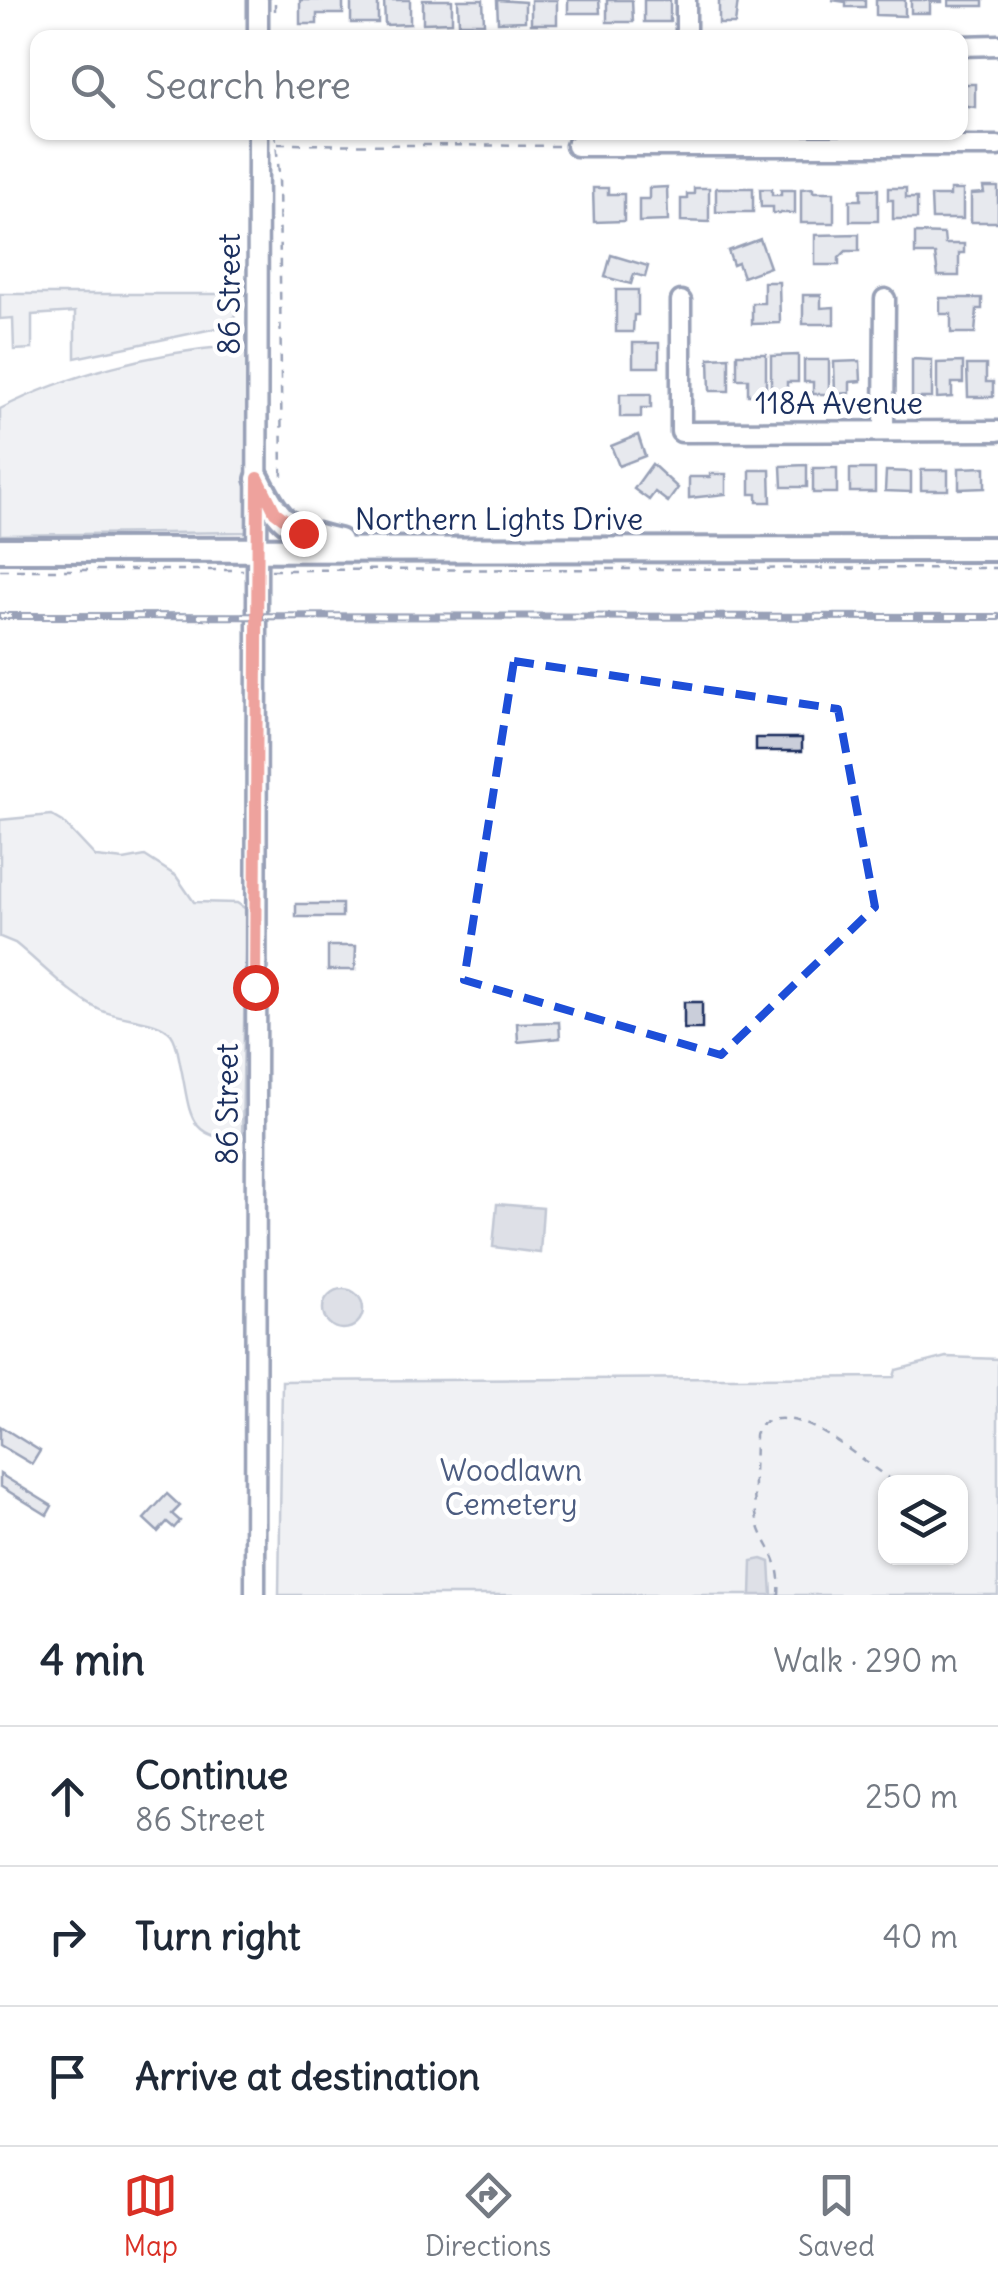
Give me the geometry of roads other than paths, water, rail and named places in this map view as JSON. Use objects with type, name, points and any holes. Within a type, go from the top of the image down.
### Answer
[{"type":"main road","points":[[258,478],[275,512],[294,528],[377,550]]},
{"type":"main road","name":"Northern Lights Drive","points":[[0,550],[258,560],[377,550],[998,549]]},
{"type":"street","points":[[258,0],[258,30]]},
{"type":"street","points":[[686,0],[686,30]]},
{"type":"street","points":[[968,46],[998,46]]},
{"type":"street","name":"86 Street","points":[[255,1595],[258,140]]},
{"type":"street","points":[[576,146],[669,140]]},
{"type":"street","points":[[730,140],[998,146]]},
{"type":"street","points":[[884,430],[885,299]]},
{"type":"street","name":"118A Avenue","points":[[681,301],[681,432],[998,431]]},
{"type":"water","points":[[497,1204],[543,1208],[540,1253],[493,1247]]},
{"type":"water","points":[[343,1289],[357,1295],[363,1309],[357,1323],[343,1329],[329,1323],[323,1309],[329,1295]]},
{"type":"water","points":[[752,1561],[770,1562],[772,1595],[751,1595]]},
{"type":"railway","points":[[0,616],[998,617]]},
{"type":"park label","name":"Woodlawn Cemetery","points":[[511,1488]]}]
